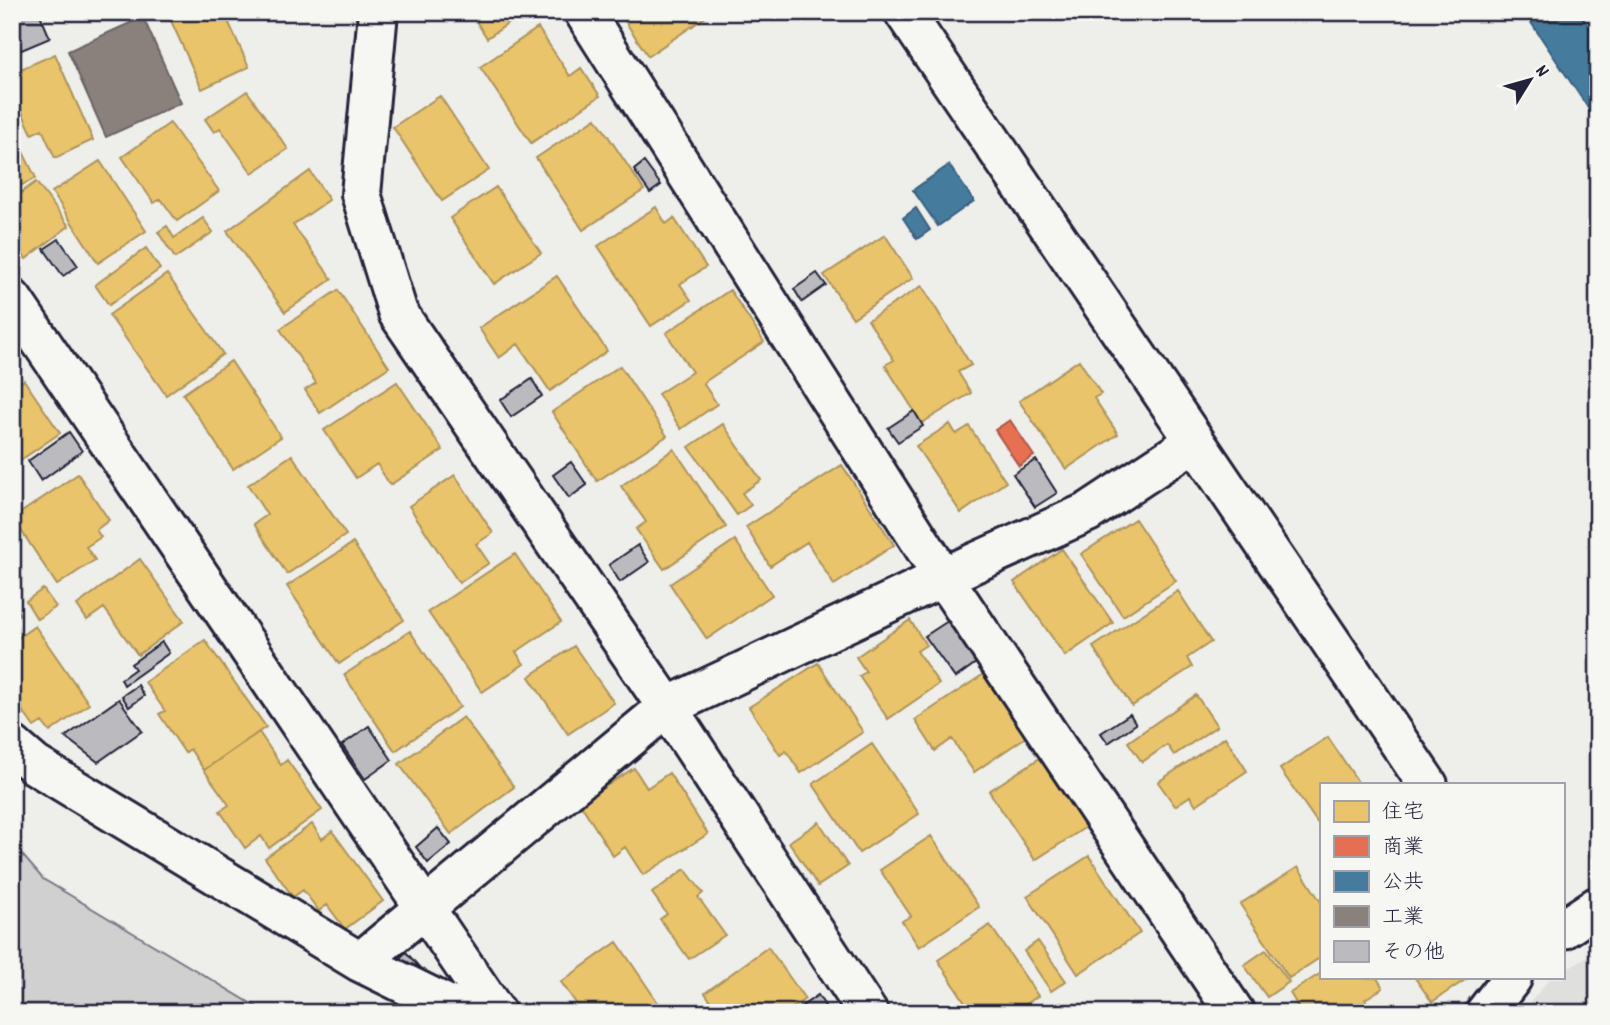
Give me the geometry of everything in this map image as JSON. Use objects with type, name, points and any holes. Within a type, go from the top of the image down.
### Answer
[{"type":"street","points":[[377,12],[361,194],[398,313],[667,707],[868,1013]]},
{"type":"street","points":[[584,12],[943,577],[1235,1013]]},
{"type":"street","points":[[904,12],[1427,783]]},
{"type":"street","points":[[12,299],[496,1013]]},
{"type":"street","points":[[360,962],[667,707],[1088,512],[1194,442]]},
{"type":"street","points":[[12,745],[35,765],[360,962],[464,1013]]},
{"type":"street","points":[[1564,928],[1598,906]]},
{"type":"street","points":[[1485,1013],[1511,979]]},
{"type":"shaded area","points":[[12,843],[43,879],[267,1013],[12,1013]]},
{"type":"shaded area","points":[[1598,950],[1598,1013],[1522,1013],[1549,979],[1564,979],[1564,970]]},
{"type":"building: 住宅","points":[[167,12],[224,12],[249,67],[202,89]]},
{"type":"building: 住宅","points":[[470,12],[525,12],[487,38]]},
{"type":"building: 住宅","points":[[619,12],[713,12],[648,56]]},
{"type":"building: 住宅","points":[[538,28],[570,76],[581,68],[600,96],[531,143],[480,67]]},
{"type":"building: 住宅","points":[[55,54],[93,140],[55,158],[42,129],[32,134],[12,90],[12,73]]},
{"type":"building: 住宅","points":[[247,91],[288,149],[252,173],[220,128],[214,132],[205,119]]},
{"type":"building: 住宅","points":[[440,96],[489,170],[442,201],[393,127]]},
{"type":"building: 住宅","points":[[596,118],[644,190],[583,230],[536,158]]},
{"type":"building: 住宅","points":[[170,123],[219,191],[177,221],[161,199],[154,203],[122,157]]},
{"type":"building: 住宅","points":[[12,130],[36,178],[12,190]]},
{"type":"building: 住宅","points":[[100,161],[146,231],[98,263],[52,192]]},
{"type":"building: 住宅","points":[[310,171],[329,200],[293,225],[332,279],[285,312],[227,231]]},
{"type":"building: 住宅","points":[[36,182],[69,226],[26,259],[12,240],[12,199]]},
{"type":"building: 住宅","points":[[496,187],[541,253],[494,284],[450,218]]},
{"type":"building: 住宅","points":[[656,207],[666,224],[674,218],[706,267],[680,284],[691,300],[651,326],[598,246]]},
{"type":"building: 住宅","points":[[203,218],[213,232],[175,258],[158,232],[167,226],[174,238]]},
{"type":"building: 住宅","points":[[885,235],[913,278],[853,318],[824,275]]},
{"type":"building: 住宅","points":[[146,248],[160,269],[109,305],[95,285]]},
{"type":"building: 住宅","points":[[167,274],[223,354],[166,395],[109,315]]},
{"type":"building: 住宅","points":[[557,276],[607,351],[550,391],[518,344],[499,358],[479,328]]},
{"type":"building: 住宅","points":[[922,286],[971,365],[958,372],[971,393],[922,423],[885,365],[894,360],[868,320]]},
{"type":"building: 住宅","points":[[338,290],[389,367],[320,413],[305,390],[316,383],[280,329]]},
{"type":"building: 住宅","points":[[730,290],[764,342],[703,383],[717,404],[681,429],[658,394],[692,372],[666,333]]},
{"type":"building: 住宅","points":[[1079,360],[1101,394],[1094,398],[1118,434],[1066,469],[1019,401]]},
{"type":"building: 住宅","points":[[231,361],[281,437],[233,469],[183,394]]},
{"type":"building: 住宅","points":[[620,366],[667,436],[597,481],[552,412]]},
{"type":"building: 住宅","points":[[24,380],[60,433],[12,466],[12,388]]},
{"type":"building: 住宅","points":[[397,382],[443,450],[390,485],[377,464],[356,478],[324,430]]},
{"type":"building: 住宅","points":[[723,424],[761,480],[742,493],[751,505],[737,515],[689,447]]},
{"type":"building: 住宅","points":[[950,424],[956,434],[969,426],[1006,482],[961,513],[916,446]]},
{"type":"building: 住宅","points":[[674,449],[726,527],[664,569],[636,529],[646,522],[621,486]]},
{"type":"building: 住宅","points":[[292,455],[346,535],[287,574],[254,524],[267,515],[248,485]]},
{"type":"building: 住宅","points":[[842,465],[894,545],[834,585],[807,542],[770,566],[746,527]]},
{"type":"building: 住宅","points":[[78,474],[109,520],[96,530],[101,537],[86,547],[95,560],[57,585],[13,518]]},
{"type":"building: 住宅","points":[[455,475],[493,533],[476,544],[489,563],[459,583],[409,506]]},
{"type":"building: 住宅","points":[[1135,519],[1176,581],[1123,616],[1081,554]]},
{"type":"building: 住宅","points":[[735,540],[772,595],[707,639],[670,584]]},
{"type":"building: 住宅","points":[[353,543],[404,620],[339,664],[287,586]]},
{"type":"building: 住宅","points":[[1062,549],[1113,623],[1065,656],[1014,582]]},
{"type":"building: 住宅","points":[[515,554],[561,622],[516,652],[524,664],[482,692],[428,612]]},
{"type":"building: 住宅","points":[[140,559],[184,621],[138,655],[104,608],[87,620],[77,605]]},
{"type":"building: 住宅","points":[[43,589],[56,607],[37,619],[26,601]]},
{"type":"building: 住宅","points":[[1178,591],[1211,642],[1187,658],[1192,667],[1132,706],[1093,647]]},
{"type":"building: 住宅","points":[[12,603],[20,614],[12,619]]},
{"type":"building: 住宅","points":[[910,620],[926,645],[917,651],[939,684],[888,719],[859,676],[866,672],[856,657]]},
{"type":"building: 住宅","points":[[35,626],[89,704],[50,732],[42,722],[34,727],[12,696],[12,642]]},
{"type":"building: 住宅","points":[[410,631],[460,707],[395,751],[344,675]]},
{"type":"building: 住宅","points":[[205,640],[266,727],[204,770],[190,749],[185,753],[159,714],[165,711],[145,682]]},
{"type":"building: 住宅","points":[[574,646],[614,703],[568,734],[529,677]]},
{"type":"building: 住宅","points":[[818,663],[863,732],[801,773],[786,751],[780,755],[749,707]]},
{"type":"building: 住宅","points":[[984,674],[1026,737],[974,772],[952,739],[935,751],[915,720]]},
{"type":"building: 住宅","points":[[1196,695],[1217,726],[1174,755],[1167,745],[1142,762],[1128,742]]},
{"type":"building: 住宅","points":[[463,717],[514,787],[451,834],[399,764]]},
{"type":"building: 住宅","points":[[259,732],[281,765],[287,760],[322,810],[269,848],[261,836],[245,848],[220,811],[229,805],[204,770]]},
{"type":"building: 住宅","points":[[1225,737],[1247,771],[1196,805],[1190,796],[1175,806],[1158,782]]},
{"type":"building: 住宅","points":[[1328,737],[1359,783],[1320,783],[1320,827],[1280,769]]},
{"type":"building: 住宅","points":[[872,744],[919,814],[859,853],[813,784]]},
{"type":"building: 住宅","points":[[1040,758],[1086,827],[1035,860],[989,791]]},
{"type":"building: 住宅","points":[[634,768],[647,788],[669,773],[708,834],[643,875],[625,847],[613,856],[580,803]]},
{"type":"building: 住宅","points":[[819,822],[848,866],[818,886],[789,842]]},
{"type":"building: 住宅","points":[[312,824],[322,839],[332,831],[383,901],[345,929],[327,905],[319,911],[303,890],[293,897],[265,858]]},
{"type":"building: 住宅","points":[[931,836],[979,907],[919,947],[902,921],[911,916],[880,870]]},
{"type":"building: 住宅","points":[[1089,856],[1140,933],[1078,974],[1027,896]]},
{"type":"building: 住宅","points":[[1298,867],[1320,900],[1320,958],[1289,978],[1240,904]]},
{"type":"building: 住宅","points":[[685,869],[703,893],[698,897],[725,935],[689,959],[660,919],[667,914],[652,893]]},
{"type":"building: 住宅","points":[[990,925],[1038,996],[1013,1013],[972,1013],[938,960]]},
{"type":"building: 住宅","points":[[1038,941],[1066,981],[1051,991],[1024,951]]},
{"type":"building: 住宅","points":[[617,942],[665,1013],[583,1013],[561,982]]},
{"type":"building: 住宅","points":[[768,947],[805,999],[785,1013],[719,1013],[705,993]]},
{"type":"building: 住宅","points":[[1266,950],[1289,982],[1267,997],[1244,965]]},
{"type":"building: 住宅","points":[[1320,974],[1320,979],[1378,979],[1383,988],[1365,999],[1373,1013],[1302,1013],[1290,993]]},
{"type":"building: 住宅","points":[[1416,979],[1466,979],[1432,1002]]},
{"type":"building: 商業","points":[[1010,420],[1034,456],[1019,466],[995,430]]},
{"type":"building: 公共","points":[[1524,12],[1579,12],[1598,41],[1598,123]]},
{"type":"building: 公共","points":[[949,165],[974,201],[938,226],[913,190]]},
{"type":"building: 公共","points":[[916,208],[930,230],[917,239],[903,218]]},
{"type":"building: 工業","points":[[143,17],[181,103],[106,137],[68,51]]},
{"type":"building: その他","points":[[23,12],[39,12],[50,38],[12,54],[12,17]]},
{"type":"building: その他","points":[[644,162],[661,185],[650,193],[634,170]]},
{"type":"building: その他","points":[[59,239],[78,266],[63,276],[44,249]]},
{"type":"building: その他","points":[[817,273],[826,285],[802,302],[794,289]]},
{"type":"building: その他","points":[[532,379],[542,396],[511,417],[500,400]]},
{"type":"building: その他","points":[[914,411],[923,426],[898,442],[888,428]]},
{"type":"building: その他","points":[[69,432],[82,451],[41,481],[28,461]]},
{"type":"building: その他","points":[[1036,460],[1057,493],[1035,507],[1013,474]]},
{"type":"building: その他","points":[[571,462],[587,485],[569,498],[553,475]]},
{"type":"building: その他","points":[[638,545],[649,562],[620,582],[609,565]]},
{"type":"building: その他","points":[[951,619],[980,660],[955,678],[925,636]]},
{"type":"building: その他","points":[[162,642],[169,653],[124,685],[121,679],[135,669],[131,664]]},
{"type":"building: その他","points":[[138,685],[144,696],[129,707],[122,696]]},
{"type":"building: その他","points":[[119,699],[142,731],[98,762],[65,737]]},
{"type":"building: その他","points":[[1130,714],[1136,724],[1108,743],[1101,733]]},
{"type":"building: その他","points":[[369,726],[392,760],[365,779],[342,745]]},
{"type":"building: その他","points":[[438,828],[451,844],[428,863],[416,847]]},
{"type":"building: その他","points":[[406,952],[419,967],[413,972],[400,958]]},
{"type":"building: その他","points":[[818,995],[825,1006],[816,1013],[792,1013]]}]
